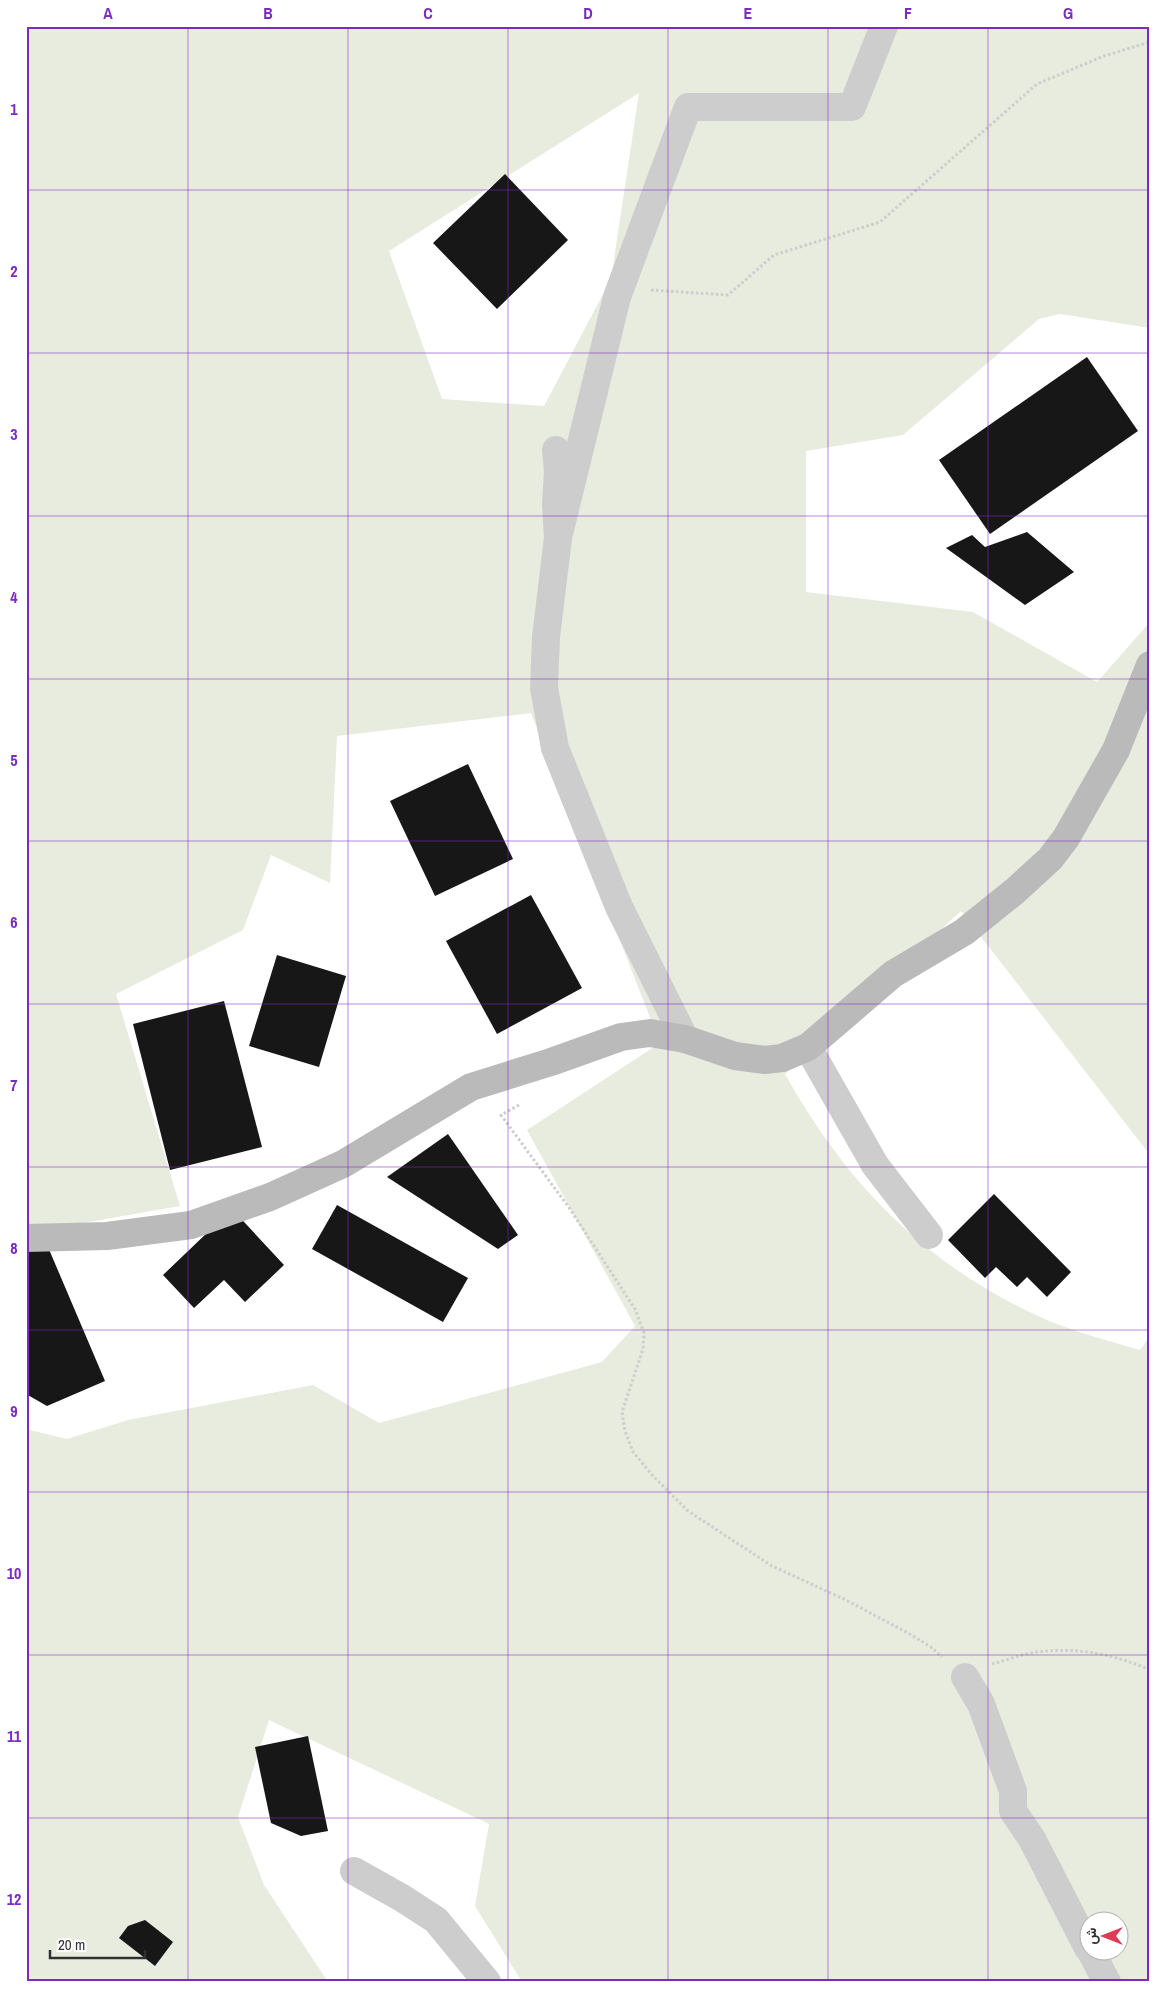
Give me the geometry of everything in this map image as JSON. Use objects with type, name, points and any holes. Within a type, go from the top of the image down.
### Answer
[{"type":"street","points":[[685,1039],[619,907],[555,748],[544,688],[546,638],[558,538],[620,288],[688,107],[852,107],[884,26]]},
{"type":"street","points":[[556,450],[558,471],[556,504],[558,538]]},
{"type":"street","points":[[26,1238],[107,1236],[191,1225],[270,1197],[343,1164],[471,1087],[551,1062],[621,1037],[650,1033],[685,1039],[735,1056],[765,1060],[782,1058],[808,1047],[893,974],[964,932],[1015,891],[1050,859],[1066,838],[1116,750],[1150,665]]},
{"type":"street","points":[[808,1047],[875,1165],[929,1234]]},
{"type":"street","points":[[965,1677],[981,1704],[1013,1791],[1013,1811],[1032,1839],[1078,1928]]},
{"type":"street","points":[[354,1871],[436,1920],[487,1982]]},
{"type":"street","points":[[1095,1960],[1107,1982]]},
{"type":"path","points":[[620,288],[728,295],[774,256],[880,222],[1036,84],[1104,56],[1150,42]]},
{"type":"path","points":[[525,1103],[501,1115],[570,1209],[635,1309],[644,1333],[642,1349],[622,1412],[625,1431],[632,1452],[688,1511],[772,1566],[846,1600],[908,1633],[931,1647],[965,1677],[974,1668],[1036,1652],[1069,1650],[1099,1653],[1150,1670]]},
{"type":"shaded area","points":[[26,26],[1150,26],[1150,328],[1060,314],[1039,319],[903,435],[806,451],[806,592],[973,612],[1097,682],[1150,622],[1150,1155],[961,911],[785,1074],[836,1153],[865,1188],[896,1220],[930,1250],[966,1276],[1006,1300],[1049,1321],[1083,1333],[1140,1350],[1150,1336],[1150,1982],[522,1982],[475,1906],[489,1824],[269,1720],[238,1817],[264,1885],[328,1982],[26,1982],[26,1429],[67,1439],[128,1420],[313,1385],[379,1423],[602,1362],[635,1326],[527,1130],[660,1043],[531,713],[337,736],[330,883],[271,855],[243,930],[116,994],[180,1206],[26,1233]],"holes":[[[639,93],[611,279],[544,406],[442,399],[389,251]]]},
{"type":"building","points":[[505,174],[568,240],[497,309],[433,243]]},
{"type":"building","points":[[1087,357],[1138,431],[990,534],[939,460]]},
{"type":"building","points":[[1027,532],[1074,572],[1025,605],[946,548],[972,535],[985,547]]},
{"type":"building","points":[[468,764],[513,859],[435,896],[390,801]]},
{"type":"building","points":[[531,895],[582,988],[497,1034],[446,941]]},
{"type":"building","points":[[277,955],[346,976],[319,1067],[249,1046]]},
{"type":"building","points":[[224,1001],[262,1147],[170,1170],[133,1024]]},
{"type":"building","points":[[448,1134],[518,1235],[498,1249],[387,1177]]},
{"type":"building","points":[[994,1194],[1071,1272],[1047,1297],[1027,1277],[1017,1287],[996,1267],[985,1278],[948,1240]]},
{"type":"building","points":[[337,1205],[468,1278],[443,1322],[312,1249]]},
{"type":"building","points":[[232,1209],[284,1265],[245,1302],[224,1280],[194,1308],[163,1275]]},
{"type":"building","points":[[48,1247],[105,1381],[47,1406],[26,1394],[26,1250]]},
{"type":"building","points":[[308,1736],[328,1831],[301,1836],[271,1823],[255,1747]]},
{"type":"building","points":[[145,1920],[173,1942],[155,1966],[119,1938],[128,1926]]}]
